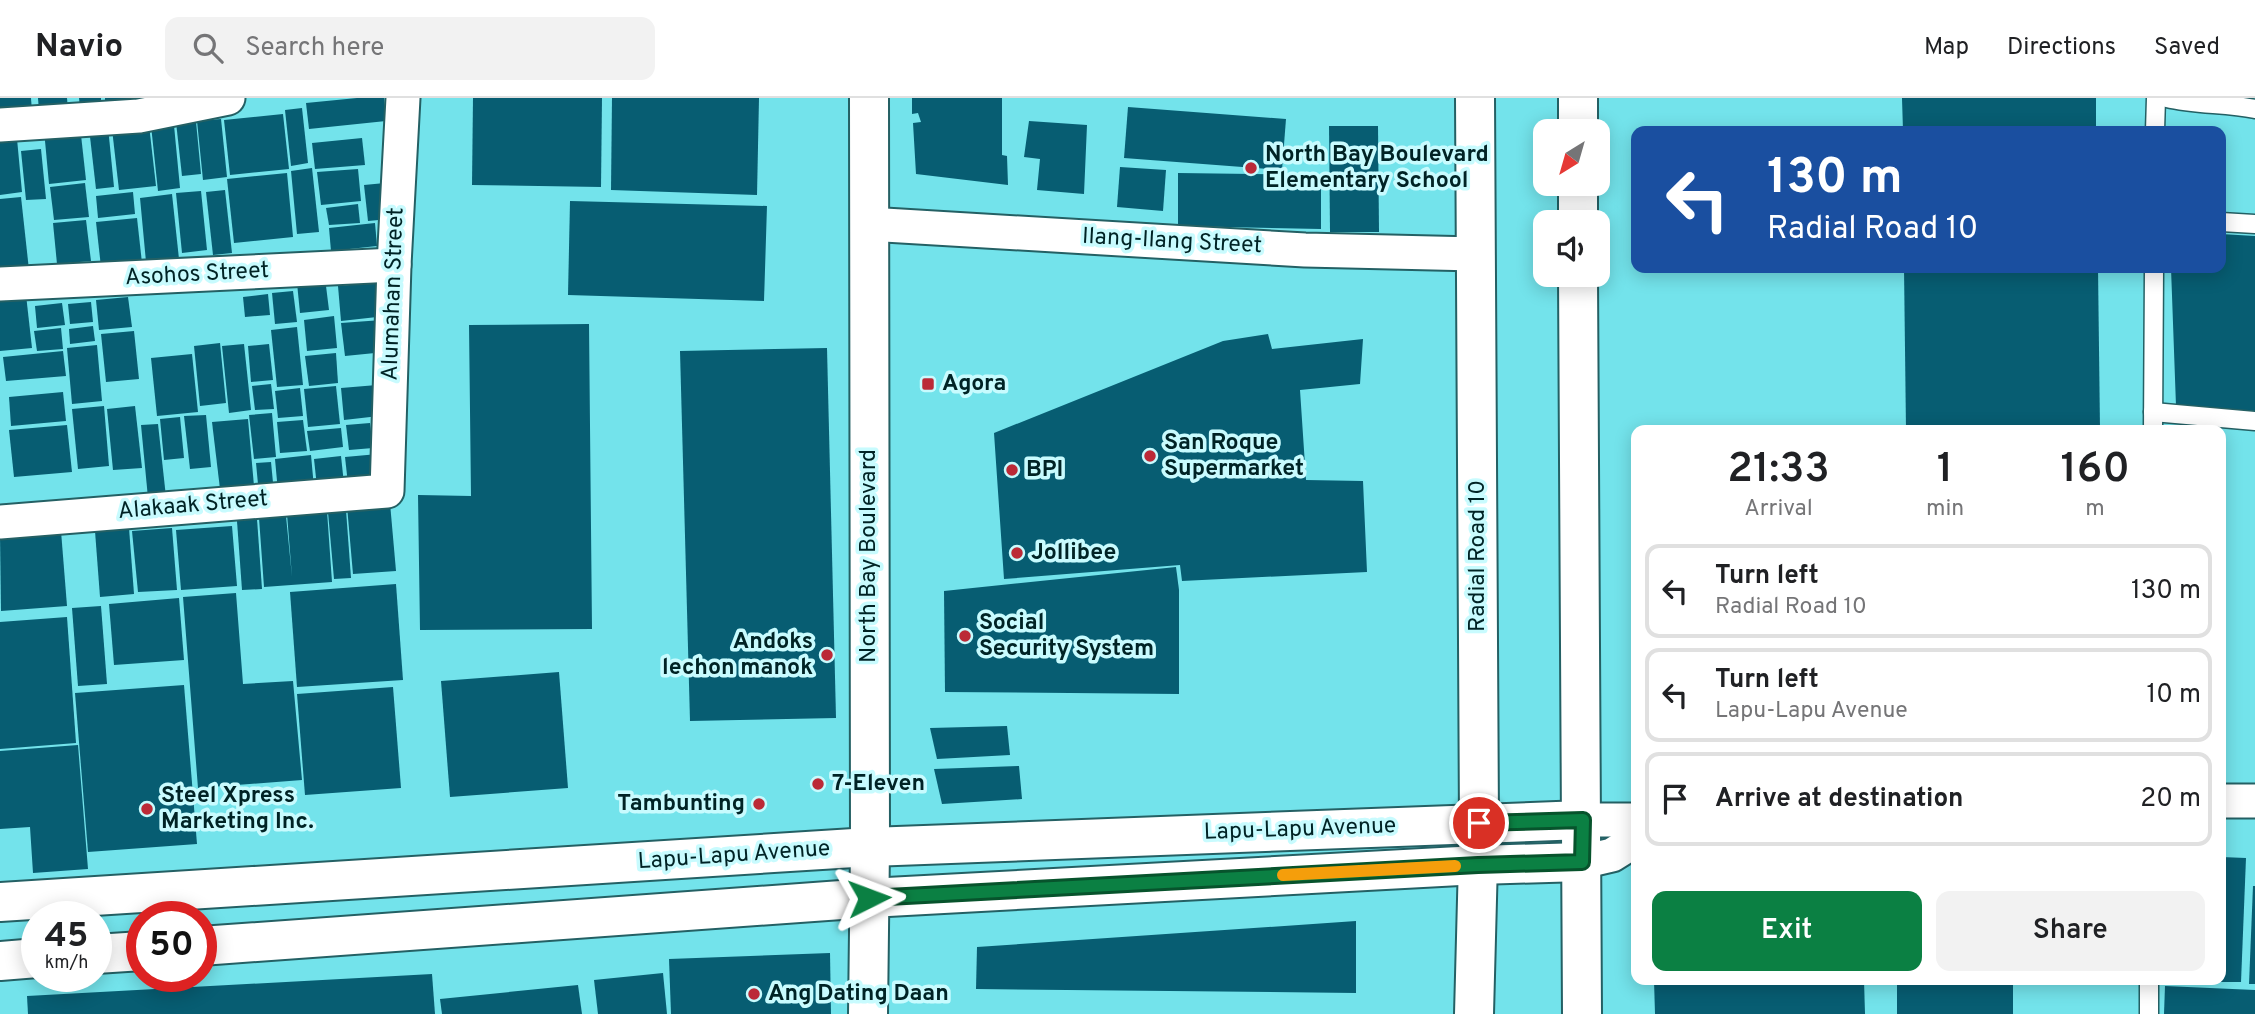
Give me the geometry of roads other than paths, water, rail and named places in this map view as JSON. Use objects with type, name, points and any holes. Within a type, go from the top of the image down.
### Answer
[{"type":"main road","name":"North Bay Boulevard","points":[[868,1014],[869,98]]},
{"type":"main road","name":"Radial Road 10","points":[[1474,1014],[1479,823],[1475,98]]},
{"type":"main road","points":[[1578,98],[1578,119]]},
{"type":"main road","points":[[1578,287],[1582,1014]]},
{"type":"main road","name":"Lapu-Lapu Avenue","points":[[0,902],[870,847],[1583,820]]},
{"type":"main road","name":"Lapu-Lapu Avenue","points":[[217,945],[869,898],[1478,865],[1582,862]]},
{"type":"main road","points":[[0,961],[21,959]]},
{"type":"street","points":[[0,125],[139,116],[178,103],[228,98]]},
{"type":"street","name":"Alumahan Street","points":[[387,491],[394,265],[403,98]]},
{"type":"street","name":"Ilang-Ilang Street","points":[[868,224],[1305,250],[1476,254]]},
{"type":"street","name":"Asohos Street","points":[[0,284],[394,265]]},
{"type":"street","name":"Alakaak Street","points":[[0,522],[387,491]]},
{"type":"street","points":[[2226,801],[2255,801]]},
{"type":"street","name":"Lapu-Lapu Avenue","points":[[1583,820],[1631,820]]},
{"type":"street","name":"Lapu-Lapu Avenue","points":[[1582,862],[1612,855],[1631,843]]},
{"type":"lane","points":[[2155,126],[2156,98]]},
{"type":"lane","points":[[2167,98],[2186,102],[2226,103],[2255,109]]},
{"type":"lane","points":[[2226,222],[2255,224]]},
{"type":"lane","points":[[2154,273],[2153,421],[2255,421]]},
{"type":"lane","points":[[2149,985],[2149,1014]]},
{"type":"place","name":"North Bay Boulevard Elementary School","points":[[1251,168]]},
{"type":"place","name":"Agora","points":[[928,384]]},
{"type":"place","name":"San Roque Supermarket","points":[[1150,456]]},
{"type":"place","name":"BPI","points":[[1012,470]]},
{"type":"place","name":"Jollibee","points":[[1017,553]]},
{"type":"place","name":"Social Security System","points":[[965,636]]},
{"type":"place","name":"Andoks lechon manok","points":[[827,655]]},
{"type":"place","name":"7-Eleven","points":[[818,784]]},
{"type":"place","name":"Tambunting","points":[[759,804]]},
{"type":"place","name":"Steel Xpress Marketing Inc.","points":[[147,809]]},
{"type":"place","name":"Ang Dating Daan","points":[[754,994]]}]
